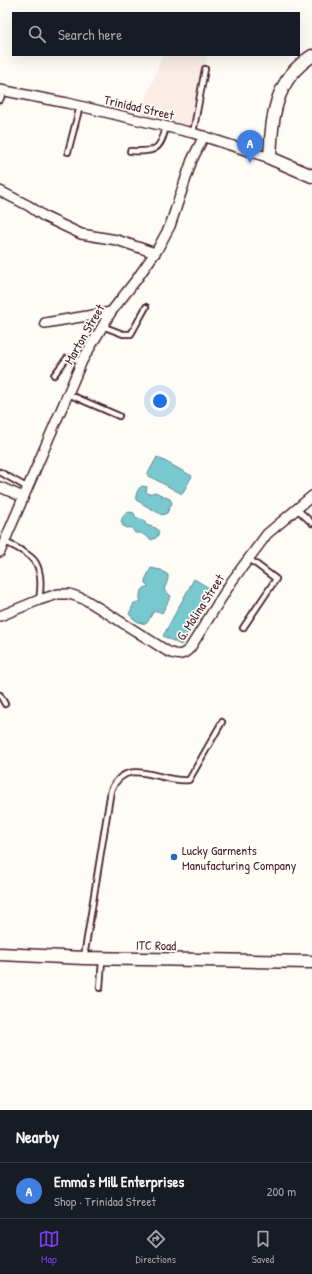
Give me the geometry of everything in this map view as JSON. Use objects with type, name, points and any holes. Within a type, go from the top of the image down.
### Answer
[{"type":"street","points":[[310,172],[270,158],[273,115],[280,93],[286,80],[295,69],[312,56]]},
{"type":"street","name":"Trinidad Street","points":[[2,90],[68,101],[80,106],[204,136],[270,158]]},
{"type":"street","name":"Marton Street","points":[[0,552],[82,361],[111,312],[155,253],[170,226],[192,160],[204,136]]},
{"type":"street","points":[[0,191],[29,206],[45,217],[81,234],[117,240],[155,253]]},
{"type":"street","points":[[45,323],[111,312]]},
{"type":"street","points":[[0,487],[23,497]]},
{"type":"street","name":"G. Molina Street","points":[[0,616],[58,594],[70,594],[86,600],[167,651],[180,655],[186,653],[237,570],[267,534],[312,496]]},
{"type":"street","name":"ITC Road","points":[[0,954],[84,958],[312,962]]},
{"type":"lane","points":[[193,133],[205,69]]},
{"type":"lane","points":[[0,100],[2,90]]},
{"type":"lane","points":[[68,152],[80,106]]},
{"type":"lane","points":[[130,151],[144,152],[156,148],[160,144],[166,127]]},
{"type":"lane","points":[[102,326],[109,330],[123,334],[131,334],[146,307]]},
{"type":"lane","points":[[54,375],[67,358],[82,361]]},
{"type":"lane","points":[[68,394],[119,416]]},
{"type":"lane","points":[[0,472],[28,488]]},
{"type":"lane","points":[[297,509],[312,523]]},
{"type":"lane","points":[[5,542],[14,546],[36,561],[40,575],[41,592],[39,600]]},
{"type":"lane","points":[[243,628],[276,579],[248,558]]},
{"type":"lane","points":[[0,695],[5,704]]},
{"type":"lane","points":[[84,958],[111,790],[115,782],[121,776],[130,772],[139,772],[174,780],[189,780],[222,722]]},
{"type":"lane","points":[[100,988],[102,958]]},
{"type":"shaded area","points":[[163,56],[207,56],[194,131],[139,115]]},
{"type":"water","points":[[157,457],[192,476],[182,494],[147,475]]},
{"type":"water","points":[[142,486],[147,487],[146,492],[149,494],[155,492],[170,499],[172,503],[167,513],[162,515],[136,500],[137,492]]},
{"type":"water","points":[[129,512],[134,513],[136,518],[144,520],[146,525],[156,528],[159,532],[157,537],[152,540],[141,533],[135,533],[131,527],[128,528],[123,526],[121,522],[122,518]]},
{"type":"water","points":[[151,568],[161,570],[168,575],[164,590],[171,596],[162,613],[158,611],[153,612],[147,623],[142,623],[135,620],[129,614],[134,603],[141,602],[140,597],[142,590],[149,586],[145,583],[145,580]]},
{"type":"water","points":[[194,579],[211,589],[181,645],[163,636]]},
{"type":"place","name":"Emma's Mill Enterprises","points":[[250,163]]},
{"type":"place","name":"Lucky Garments Manufacturing Company","points":[[174,857]]}]
